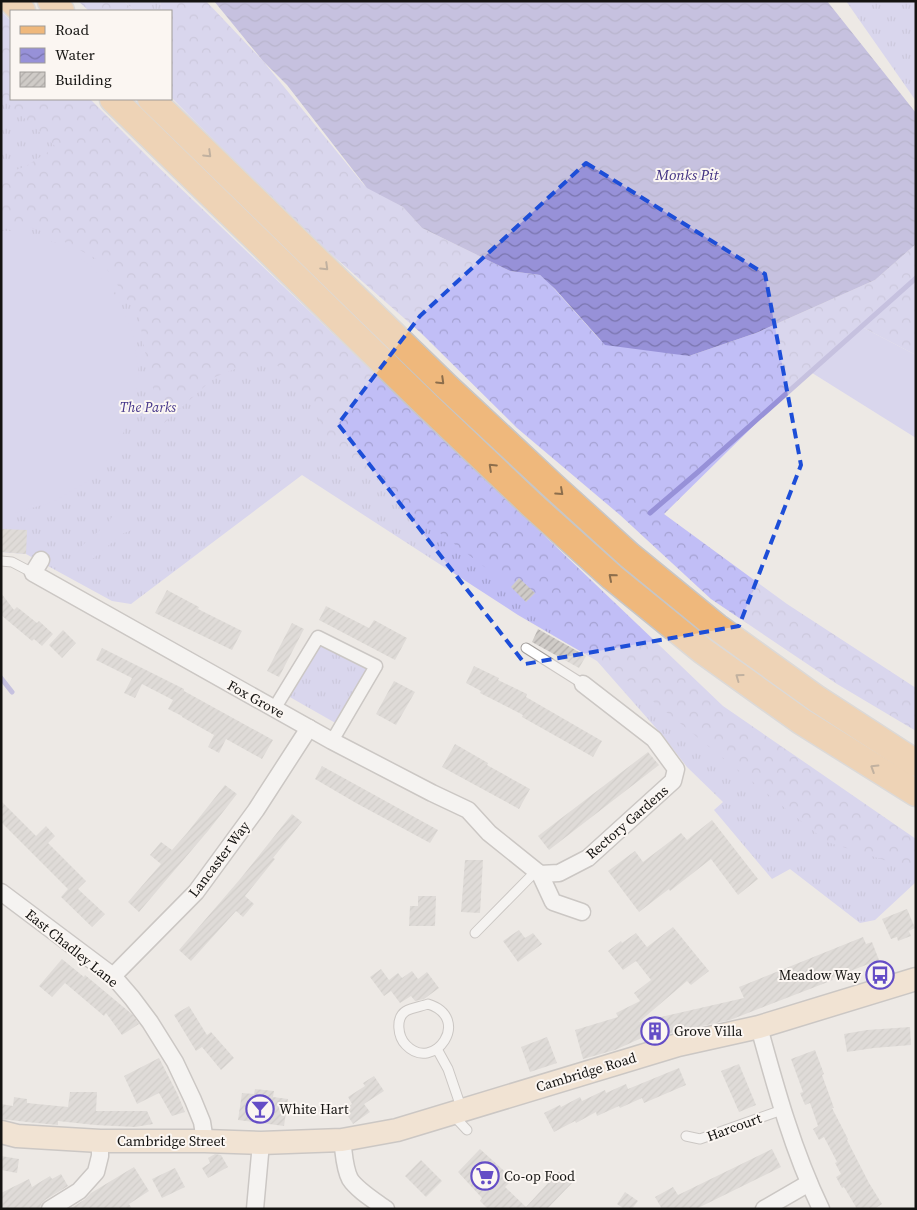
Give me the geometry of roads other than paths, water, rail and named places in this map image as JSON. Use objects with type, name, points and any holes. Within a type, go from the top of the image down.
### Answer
[{"type":"main road","points":[[12,1],[21,10]]},
{"type":"main road","points":[[50,1],[60,10]]},
{"type":"main road","points":[[152,100],[447,387],[552,486],[629,555],[717,627],[817,699],[916,762]]},
{"type":"main road","points":[[121,107],[428,406],[532,505],[612,577],[703,651],[801,721],[916,793]]},
{"type":"main road","name":"Cambridge Road","points":[[342,1140],[460,1118],[678,1044],[759,1027],[916,979]]},
{"type":"main road","name":"Cambridge Street","points":[[1,1132],[17,1136],[100,1141],[261,1143],[342,1140]]},
{"type":"street","name":"Fox Grove","points":[[37,566],[274,709],[332,741],[468,810],[489,833],[538,872]]},
{"type":"street","points":[[274,709],[318,637],[376,666],[332,741]]},
{"type":"street","name":"Rectory Gardens","points":[[538,872],[559,874],[588,858],[673,781],[676,769],[654,740],[583,684]]},
{"type":"street","name":"Lancaster Way","points":[[113,976],[196,892],[256,810],[309,728]]},
{"type":"street","points":[[538,872],[554,902],[582,912]]},
{"type":"street","name":"East Chadley Lane","points":[[1,892],[113,976],[132,998],[150,1022],[175,1062],[202,1122],[205,1141]]},
{"type":"street","points":[[759,1027],[782,1110],[809,1183],[821,1209]]},
{"type":"street","points":[[342,1140],[345,1164],[350,1179],[363,1193],[386,1209]]},
{"type":"street","points":[[50,1209],[79,1191],[96,1172],[100,1156],[100,1141]]},
{"type":"street","points":[[255,1209],[261,1143]]},
{"type":"street","points":[[764,1209],[809,1183]]},
{"type":"lane","points":[[1,561],[37,566]]},
{"type":"lane","points":[[526,648],[583,684]]},
{"type":"lane","points":[[475,933],[538,872]]},
{"type":"lane","points":[[428,1004],[437,1007],[443,1012],[447,1020],[447,1036],[443,1044],[436,1049],[429,1052],[421,1052],[407,1046],[402,1040],[399,1024],[401,1017],[406,1011],[428,1004]]},
{"type":"lane","points":[[436,1049],[448,1069],[460,1118]]},
{"type":"lane","name":"Harcourt","points":[[686,1136],[700,1139],[782,1110]]},
{"type":"water","name":"Monks Pit","points":[[214,1],[827,1],[916,113],[916,244],[875,280],[756,333],[689,356],[605,345],[540,275],[510,271],[422,228],[403,207],[367,188],[287,85],[263,61]]},
{"type":"waterway","points":[[650,513],[916,278]]},
{"type":"waterway","points":[[1,678],[12,692]]},
{"type":"place","name":"Meadow Way","points":[[880,975]]},
{"type":"place","name":"Grove Villa","points":[[655,1031]]},
{"type":"place","name":"White Hart","points":[[260,1109]]},
{"type":"place","name":"Co-op Food","points":[[485,1176]]},
{"type":"park label","name":"The Parks","points":[[148,407]]}]
